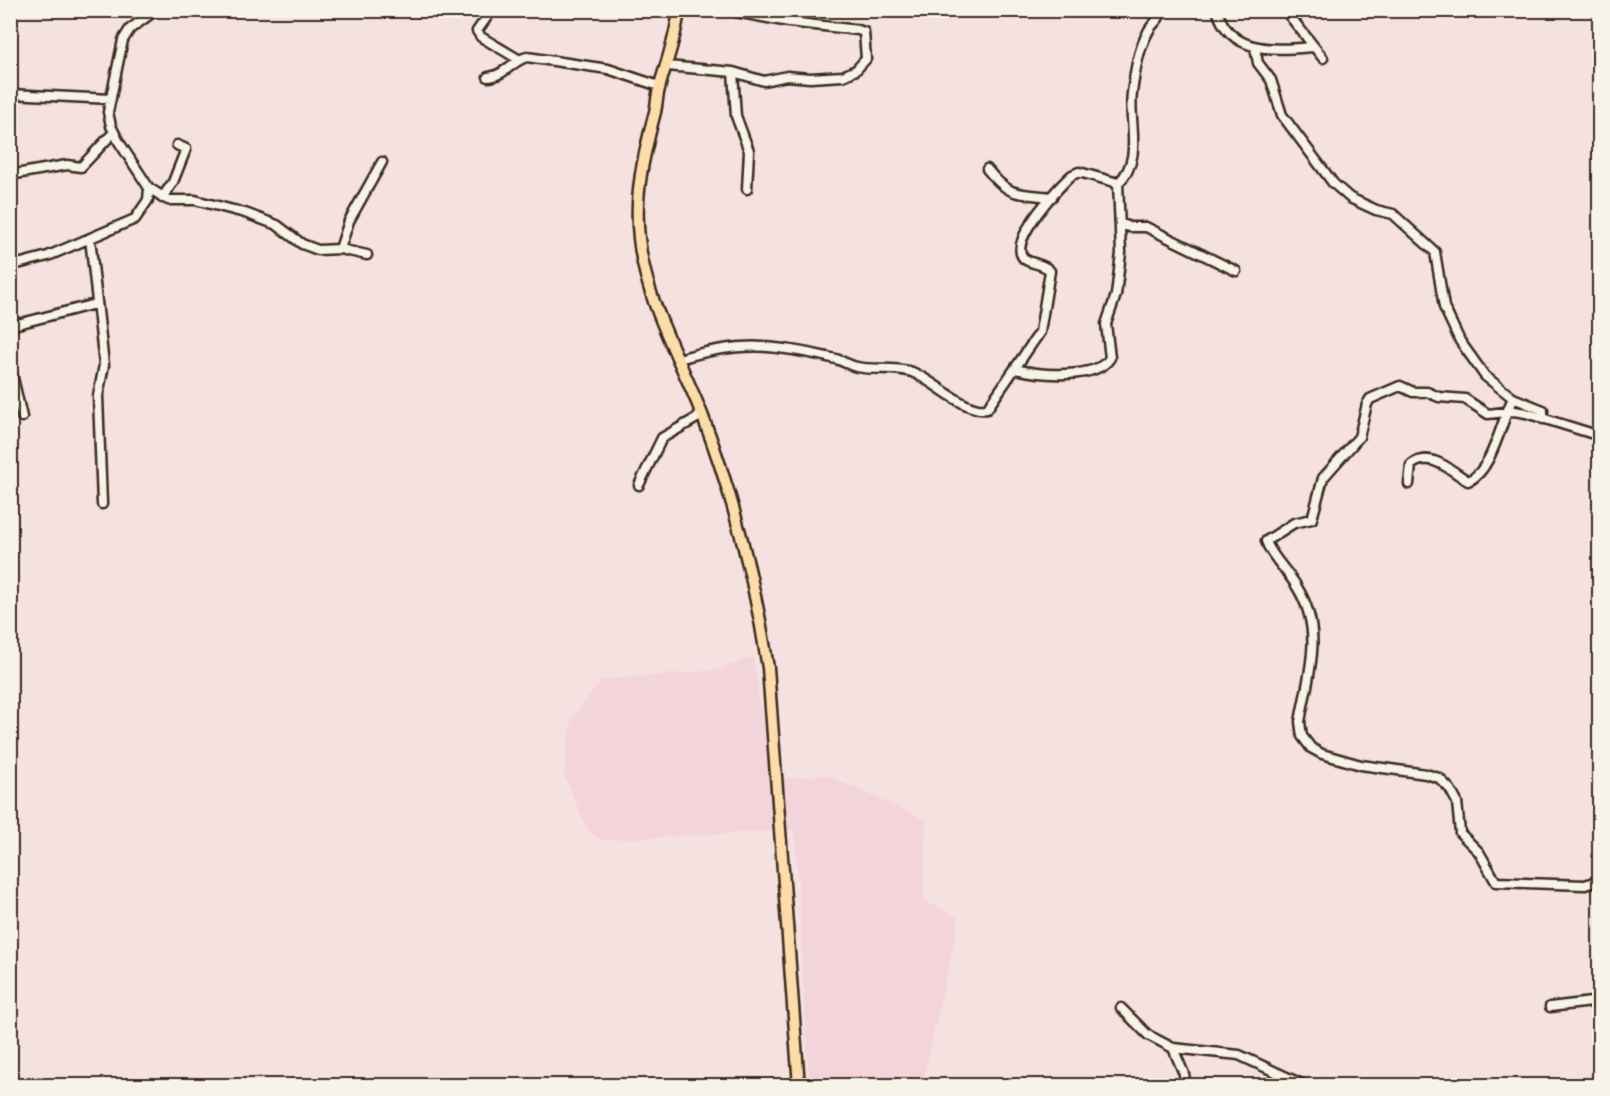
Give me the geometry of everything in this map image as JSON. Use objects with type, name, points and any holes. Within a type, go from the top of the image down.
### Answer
[{"type":"main road","points":[[679,10],[639,177],[637,201],[639,239],[647,280],[702,415],[731,494],[748,557],[768,668],[799,1086]]},
{"type":"street","points":[[156,10],[126,34],[111,99],[109,119],[114,132],[149,188],[162,198],[195,200],[235,210],[277,225],[302,244],[318,250],[340,249],[367,255]]},
{"type":"street","points":[[492,10],[477,31],[482,37],[518,59]]},
{"type":"street","points":[[1118,183],[1123,179],[1132,157],[1134,121],[1131,101],[1136,66],[1142,44],[1160,17],[1161,10]]},
{"type":"street","points":[[1217,10],[1226,31],[1254,48],[1313,47]]},
{"type":"street","points":[[1285,10],[1323,58]]},
{"type":"street","points":[[667,66],[733,72],[764,81],[787,76],[810,78],[843,75],[856,70],[866,59],[864,32],[736,12]]},
{"type":"street","points":[[1254,48],[1258,63],[1271,80],[1282,115],[1328,177],[1350,198],[1376,210],[1393,214],[1435,252],[1444,307],[1452,324],[1485,376],[1513,398],[1543,410],[1543,419]]},
{"type":"street","points":[[488,77],[496,77],[518,59],[527,57],[608,69],[659,86]]},
{"type":"street","points":[[733,72],[736,116],[749,151],[747,189]]},
{"type":"street","points":[[10,94],[111,99]]},
{"type":"street","points":[[10,175],[67,165],[81,167],[114,132]]},
{"type":"street","points":[[162,198],[173,182],[186,149],[177,145]]},
{"type":"street","points":[[340,249],[349,221],[382,162]]},
{"type":"street","points":[[987,170],[1000,186],[1011,193],[1033,197],[1052,197]]},
{"type":"street","points":[[678,359],[719,348],[756,345],[837,360],[858,367],[898,368],[934,382],[978,411],[987,409],[1040,332],[1050,271],[1046,266],[1026,260],[1021,251],[1027,228],[1069,178],[1079,172],[1118,183]]},
{"type":"street","points":[[1016,369],[1049,374],[1090,372],[1106,365],[1110,358],[1111,350],[1106,324],[1116,295],[1121,253],[1118,183]]},
{"type":"street","points":[[10,266],[48,256],[135,219],[148,200],[149,188]]},
{"type":"street","points":[[1120,223],[1129,227],[1146,227],[1236,271]]},
{"type":"street","points":[[90,238],[95,304],[104,365],[98,396],[102,504]]},
{"type":"street","points":[[10,326],[95,304]]},
{"type":"street","points":[[10,365],[22,417]]},
{"type":"street","points":[[1599,436],[1514,411],[1488,414],[1465,399],[1439,397],[1427,392],[1413,392],[1400,386],[1370,399],[1359,437],[1323,478],[1312,519],[1294,523],[1266,541],[1299,589],[1310,618],[1314,640],[1300,722],[1302,736],[1311,748],[1322,754],[1361,765],[1426,774],[1439,778],[1450,789],[1457,802],[1460,832],[1479,852],[1496,882],[1585,885],[1599,880]]},
{"type":"street","points":[[1409,484],[1411,465],[1419,459],[1428,457],[1468,481],[1477,478],[1486,466],[1513,398]]},
{"type":"street","points":[[639,485],[662,438],[702,415]]},
{"type":"street","points":[[1550,1007],[1599,1001]]},
{"type":"street","points":[[1121,1008],[1148,1035],[1173,1048],[1239,1055],[1306,1086]]},
{"type":"street","points":[[1173,1048],[1184,1074],[1186,1086]]},
{"type":"shaded area","points":[[753,657],[771,780],[826,775],[926,820],[923,900],[959,918],[922,1085],[809,1085],[795,830],[601,840],[587,829],[564,775],[572,718],[602,680],[717,670]]}]
